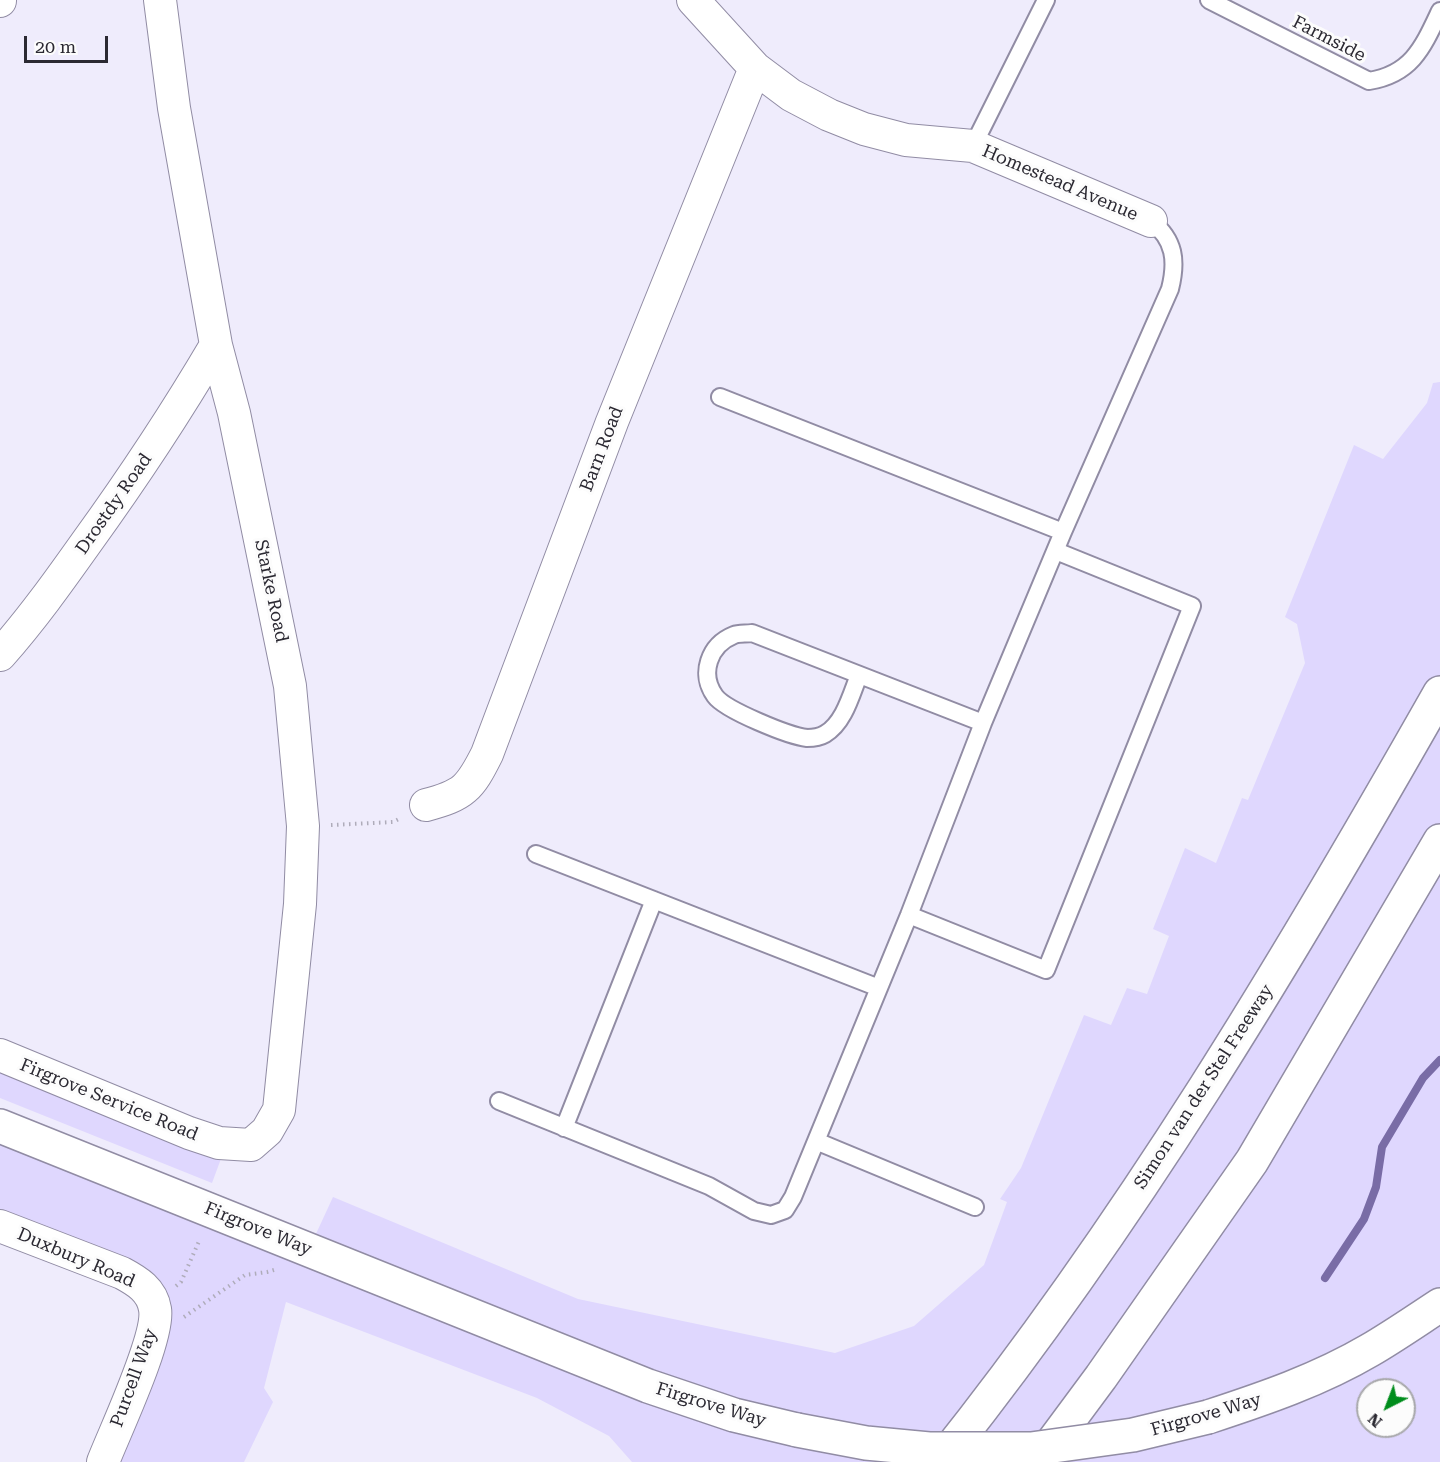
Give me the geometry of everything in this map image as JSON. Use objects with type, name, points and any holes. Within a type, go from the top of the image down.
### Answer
[{"type":"main road","name":"Simon van der Stel Freeway","points":[[940,1462],[998,1389],[1117,1220],[1247,1022],[1375,809],[1440,693]]},
{"type":"main road","points":[[1038,1462],[1101,1377],[1252,1161],[1440,841]]},
{"type":"main road","name":"Firgrove Way","points":[[0,1126],[648,1386],[734,1415],[866,1443],[929,1449],[1030,1449],[1133,1435],[1208,1417],[1309,1381],[1369,1351],[1440,1305]]},
{"type":"street","name":"Starke Road","points":[[160,0],[174,108],[216,345],[234,413],[290,686],[303,826],[300,904],[279,1110],[267,1131],[251,1145],[219,1143]]},
{"type":"street","name":"Homestead Avenue","points":[[693,0],[755,68],[791,95],[829,115],[864,129],[906,140],[973,146],[1151,221]]},
{"type":"street","name":"Barn Road","points":[[426,805],[451,799],[473,781],[487,754],[612,422],[755,68]]},
{"type":"street","name":"Drostdy Road","points":[[0,655],[31,620],[132,479],[216,345]]},
{"type":"street","name":"Firgrove Service Road","points":[[0,1055],[189,1133],[219,1143]]},
{"type":"street","name":"Duxbury Road","points":[[0,1226],[122,1273],[139,1283],[150,1294]]},
{"type":"street","name":"Purcell Way","points":[[103,1462],[155,1328],[155,1309],[150,1294]]},
{"type":"lane","points":[[973,146],[1046,0]]},
{"type":"lane","name":"Farmside","points":[[1209,0],[1369,81],[1400,71],[1413,60],[1425,44],[1440,11]]},
{"type":"lane","points":[[499,1101],[709,1186],[754,1211],[771,1215],[785,1210],[793,1197],[909,915],[983,723],[1170,289],[1174,257],[1162,230],[1151,221]]},
{"type":"lane","points":[[720,397],[1064,532]]},
{"type":"lane","points":[[909,915],[1046,970],[1055,948],[1192,606],[1056,551]]},
{"type":"lane","points":[[859,675],[835,726],[822,736],[809,738],[793,735],[731,709],[716,697],[708,682],[707,666],[713,650],[723,640],[736,634],[752,633],[983,723]]},
{"type":"lane","points":[[536,854],[879,988]]},
{"type":"lane","points":[[564,1128],[654,900]]},
{"type":"lane","points":[[816,1141],[975,1207]]},
{"type":"path","points":[[303,826],[393,822],[426,805]]},
{"type":"path","points":[[150,1294],[168,1292],[181,1282],[202,1233]]},
{"type":"path","points":[[155,1328],[176,1322],[245,1275],[267,1272],[282,1266]]},
{"type":"shaded area","points":[[1440,382],[1440,1462],[632,1462],[609,1436],[537,1398],[286,1302],[264,1388],[273,1402],[244,1462],[103,1462],[150,1294],[0,1226],[0,1126],[309,1249],[333,1197],[578,1299],[835,1353],[914,1326],[984,1265],[1007,1202],[1000,1199],[1021,1168],[1084,1015],[1111,1025],[1127,988],[1147,994],[1169,936],[1153,929],[1185,848],[1216,863],[1242,798],[1248,800],[1305,663],[1297,624],[1285,617],[1354,445],[1383,459],[1427,403],[1433,383]]},
{"type":"shaded area","points":[[0,1067],[222,1156],[212,1183],[0,1098]]},
{"type":"waterway","points":[[1325,1278],[1364,1219],[1376,1187],[1382,1147],[1423,1078],[1440,1060]]}]
